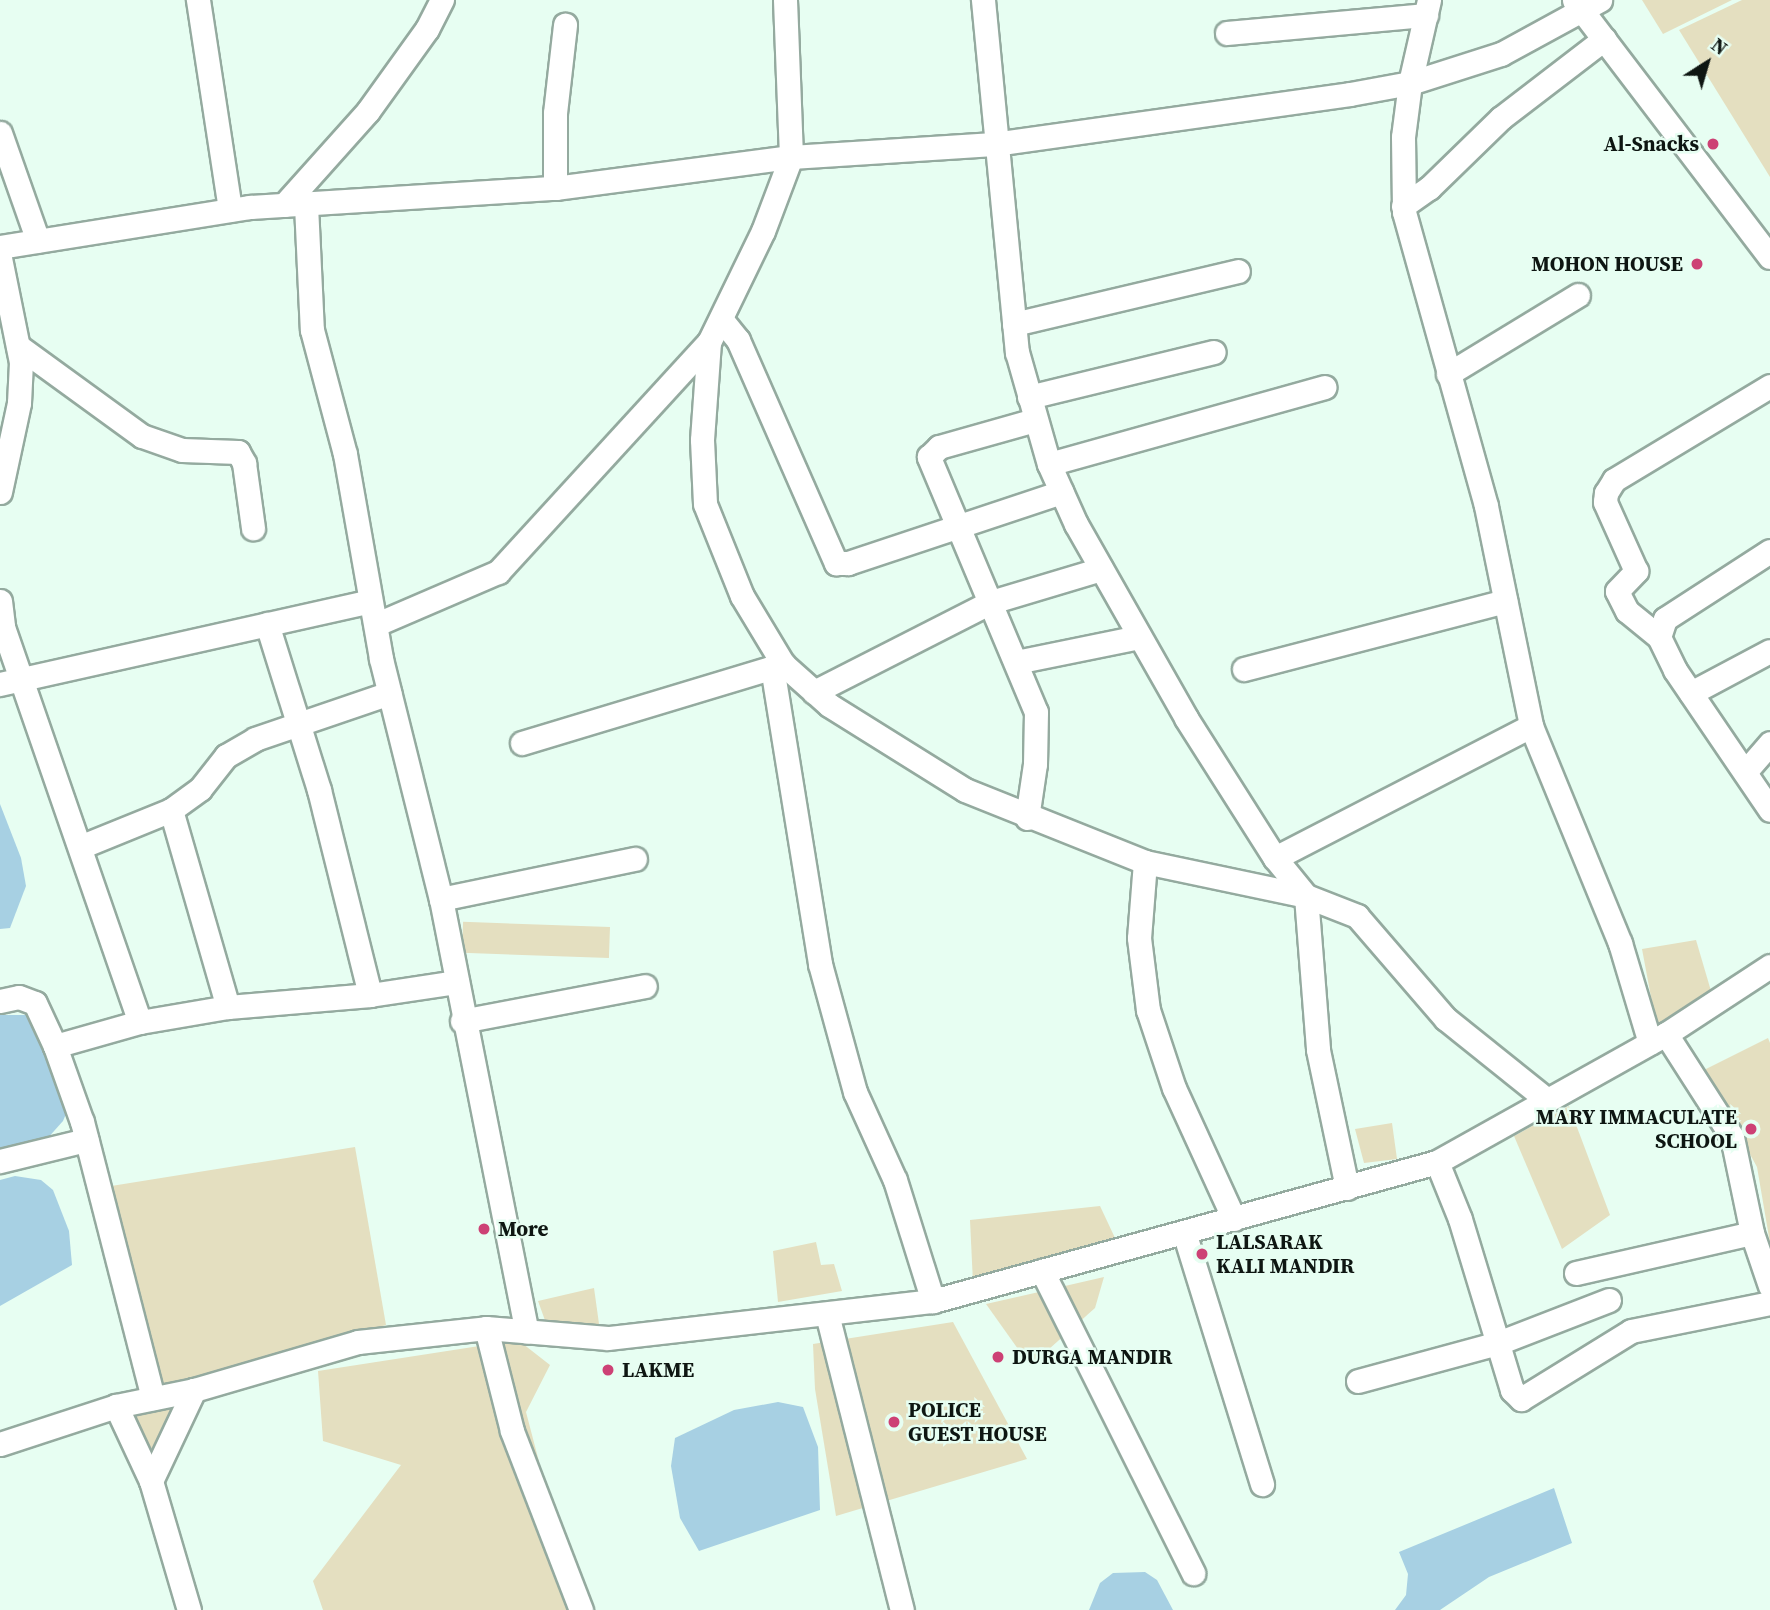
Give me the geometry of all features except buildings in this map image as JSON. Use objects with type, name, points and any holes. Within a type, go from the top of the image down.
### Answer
[{"type":"street","points":[[198,0],[230,210]]},
{"type":"street","points":[[442,0],[427,29],[295,205],[312,330],[345,454],[389,694],[441,899],[462,1021],[527,1332]]},
{"type":"street","points":[[377,624],[498,572],[709,342],[763,232],[791,157],[785,0]]},
{"type":"street","points":[[983,0],[994,144],[1014,324],[1035,420],[1049,464],[1062,492],[1139,636],[1275,858],[1306,896],[1318,1050],[1348,1188]]},
{"type":"street","points":[[0,247],[230,210],[555,188],[791,157],[994,144],[1410,83],[1501,54],[1585,3],[1604,39],[1770,257]]},
{"type":"street","points":[[1227,33],[1427,7],[1410,83],[1403,206],[1486,506],[1531,726],[1658,1039],[1732,1137],[1752,1233],[1770,1286]]},
{"type":"street","points":[[555,188],[555,113],[565,25]]},
{"type":"street","points":[[1403,206],[1429,188],[1501,118],[1604,39]]},
{"type":"street","points":[[0,133],[38,241]]},
{"type":"street","points":[[0,258],[4,300],[18,346],[19,403],[0,492]]},
{"type":"street","points":[[1014,324],[1238,271]]},
{"type":"street","points":[[1448,374],[1578,295]]},
{"type":"street","points":[[722,319],[737,340],[832,559],[848,563],[1062,492]]},
{"type":"street","points":[[709,342],[702,440],[705,504],[741,596],[777,666],[820,964],[855,1092],[895,1180],[933,1301]]},
{"type":"street","points":[[18,346],[142,436],[182,450],[236,450],[244,463],[253,528]]},
{"type":"street","points":[[1029,397],[1214,352]]},
{"type":"street","points":[[1769,806],[1691,693],[1659,636],[1627,611],[1617,591],[1633,576],[1635,564],[1605,502],[1606,493],[1614,480],[1770,386]]},
{"type":"street","points":[[1049,464],[1324,387]]},
{"type":"street","points":[[1027,818],[1035,764],[1036,712],[1017,662],[930,464],[932,452],[1035,420]]},
{"type":"street","points":[[1659,636],[1665,619],[1770,551]]},
{"type":"street","points":[[814,692],[991,602],[1101,569]]},
{"type":"street","points":[[0,601],[10,680],[80,847],[140,1022]]},
{"type":"street","points":[[10,680],[370,601]]},
{"type":"street","points":[[1244,669],[1505,601]]},
{"type":"street","points":[[267,624],[298,724],[370,995]]},
{"type":"street","points":[[1017,662],[1139,636]]},
{"type":"street","points":[[1691,693],[1770,651]]},
{"type":"street","points":[[777,666],[870,734],[965,790],[1027,818],[1145,862],[1306,896],[1357,916],[1446,1019],[1546,1099]]},
{"type":"street","points":[[522,743],[777,666]]},
{"type":"street","points":[[80,847],[172,810],[200,789],[233,751],[298,724],[389,694]]},
{"type":"street","points":[[1275,858],[1531,726]]},
{"type":"street","points":[[1745,772],[1770,743]]},
{"type":"street","points":[[172,810],[229,1007]]},
{"type":"street","points":[[441,899],[635,859]]},
{"type":"street","points":[[1145,862],[1139,938],[1148,1010],[1174,1088],[1234,1219]]},
{"type":"street","points":[[0,1444],[116,1406],[194,1390],[358,1342],[486,1328],[608,1338],[933,1301],[1437,1162],[1658,1039],[1770,966]]},
{"type":"street","points":[[55,1046],[140,1022],[229,1007],[370,995],[457,982]]},
{"type":"street","points":[[462,1021],[645,986]]},
{"type":"street","points":[[0,1001],[19,997],[35,1003],[55,1046],[86,1140],[153,1398]]},
{"type":"street","points":[[0,1161],[86,1140]]},
{"type":"street","points":[[1437,1162],[1512,1390],[1521,1399],[1631,1331],[1770,1303]]},
{"type":"street","points":[[1184,1232],[1262,1485]]},
{"type":"street","points":[[1576,1273],[1752,1233]]},
{"type":"street","points":[[1042,1271],[1193,1573]]},
{"type":"street","points":[[1358,1381],[1498,1343],[1609,1300]]},
{"type":"street","points":[[827,1314],[902,1610]]},
{"type":"street","points":[[486,1328],[512,1431],[582,1610]]},
{"type":"street","points":[[151,1481],[194,1390]]},
{"type":"street","points":[[116,1406],[151,1481],[189,1610]]},
{"type":"shaded area","points":[[1642,0],[1732,0],[1663,34]]},
{"type":"shaded area","points":[[1742,0],[1770,0],[1770,177],[1679,30]]},
{"type":"shaded area","points":[[463,922],[610,927],[609,958],[462,953]]},
{"type":"shaded area","points":[[1696,940],[1711,991],[1657,1029],[1642,949]]},
{"type":"shaded area","points":[[1768,1038],[1770,1243],[1757,1167],[1704,1070]]},
{"type":"shaded area","points":[[1569,1106],[1610,1215],[1562,1249],[1514,1136]]},
{"type":"shaded area","points":[[1392,1123],[1397,1159],[1364,1163],[1355,1129]]},
{"type":"shaded area","points":[[355,1147],[386,1325],[216,1379],[156,1384],[105,1187]]},
{"type":"shaded area","points":[[1100,1206],[1115,1238],[973,1283],[970,1220]]},
{"type":"shaded area","points":[[816,1242],[821,1265],[834,1264],[842,1291],[778,1302],[773,1251]]},
{"type":"shaded area","points":[[1104,1277],[1095,1308],[1030,1366],[986,1304]]},
{"type":"shaded area","points":[[594,1288],[600,1331],[551,1337],[538,1301]]},
{"type":"shaded area","points":[[953,1322],[1027,1459],[836,1516],[815,1389],[813,1344]]},
{"type":"shaded area","points":[[518,1340],[550,1365],[526,1412],[559,1538],[590,1610],[323,1610],[313,1581],[401,1465],[323,1441],[318,1371]]},
{"type":"shaded area","points":[[190,1406],[151,1472],[124,1415]]},
{"type":"water","points":[[0,804],[21,858],[26,886],[10,928],[0,929]]},
{"type":"water","points":[[0,1015],[41,1015],[71,1102],[63,1121],[46,1140],[0,1159]]},
{"type":"water","points":[[15,1176],[41,1180],[53,1190],[69,1231],[72,1265],[0,1306],[0,1180]]},
{"type":"water","points":[[778,1402],[803,1407],[818,1447],[820,1510],[699,1551],[680,1518],[671,1466],[675,1438],[734,1410]]},
{"type":"water","points":[[1554,1488],[1572,1543],[1489,1577],[1440,1610],[1395,1610],[1406,1595],[1408,1574],[1399,1552]]},
{"type":"water","points":[[1145,1572],[1157,1580],[1173,1610],[1089,1610],[1100,1583],[1113,1573]]},
{"type":"place","name":"Al-Snacks","points":[[1713,144]]},
{"type":"place","name":"MOHON HOUSE","points":[[1697,264]]},
{"type":"place","name":"MARY IMMACULATE SCHOOL","points":[[1751,1129]]},
{"type":"place","name":"More","points":[[484,1229]]},
{"type":"place","name":"LALSARAK KALI MANDIR","points":[[1202,1254]]},
{"type":"place","name":"DURGA MANDIR","points":[[998,1357]]},
{"type":"place","name":"LAKME","points":[[608,1370]]},
{"type":"place","name":"POLICE GUEST HOUSE","points":[[894,1422]]}]
